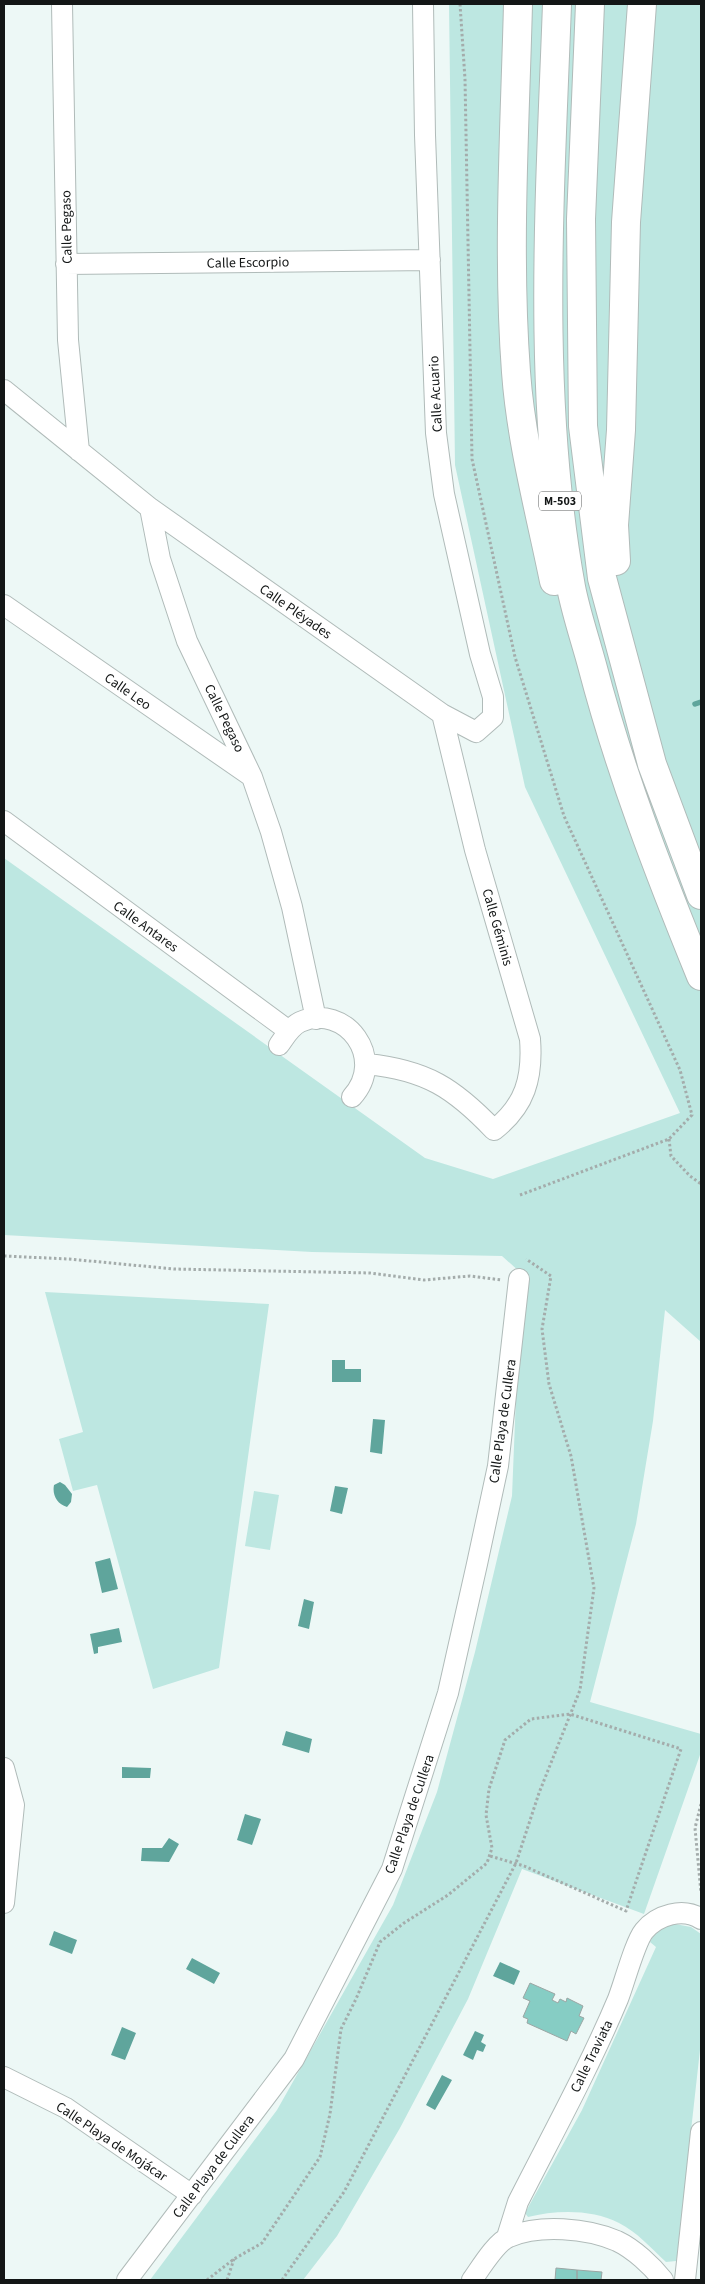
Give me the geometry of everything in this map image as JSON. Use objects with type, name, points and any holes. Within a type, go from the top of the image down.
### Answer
[{"type":"highway","name":"M-503","points":[[518,4],[512,290],[516,373],[524,439],[557,595],[589,727],[618,812],[664,884]]},
{"type":"highway","name":"M-503","points":[[557,4],[550,217],[551,428],[572,588],[606,720],[633,802],[701,976]]},
{"type":"highway","name":"M-503","points":[[590,4],[581,219],[583,426],[602,578],[652,764],[701,895]]},
{"type":"highway","name":"M-503","points":[[642,4],[626,222],[621,430],[614,525],[617,588],[652,764]]},
{"type":"street","name":"Calle Pegaso","points":[[62,4],[68,340],[79,451]]},
{"type":"street","name":"Calle Acuario","points":[[423,4],[425,135],[436,433],[444,494],[480,654],[493,698],[493,717],[476,732],[442,714]]},
{"type":"street","name":"Calle Escorpio","points":[[66,264],[430,260]]},
{"type":"street","points":[[4,390],[150,508]]},
{"type":"street","name":"Calle Pegaso","points":[[150,508],[160,559],[187,640],[252,777],[292,907],[316,1019]]},
{"type":"street","name":"Calle Pléyades","points":[[150,508],[442,714]]},
{"type":"street","name":"Calle Leo","points":[[4,605],[252,777]]},
{"type":"street","name":"Calle Géminis","points":[[367,1064],[396,1067],[430,1079],[467,1102],[494,1130],[510,1118],[520,1102],[532,1066],[530,1039],[475,850],[442,714]]},
{"type":"street","name":"Calle Antares","points":[[4,821],[284,1038],[300,1022],[316,1019]]},
{"type":"street","points":[[316,1019],[335,1021],[350,1030],[362,1047],[367,1064],[363,1080],[352,1096]]},
{"type":"street","name":"Calle Playa de Cullera","points":[[127,2280],[294,2059],[392,1869],[448,1693],[498,1466],[514,1280]]},
{"type":"street","points":[[4,1768],[14,1805],[4,1903]]},
{"type":"street","name":"Calle Traviata","points":[[507,2237],[518,2202],[618,1999],[643,1932],[658,1920],[674,1913],[693,1913],[701,1919]]},
{"type":"street","name":"Calle Playa de Mojácar","points":[[4,2077],[66,2108],[192,2195]]},
{"type":"street","points":[[685,2280],[701,2132]]},
{"type":"street","points":[[472,2280],[484,2261],[507,2237],[540,2230],[572,2230],[618,2242],[654,2268],[664,2280]]},
{"type":"path","points":[[460,4],[465,79],[472,459],[515,657],[564,816],[680,1070],[692,1115],[669,1139],[520,1195]]},
{"type":"path","points":[[669,1139],[671,1156],[690,1176],[701,1184]]},
{"type":"path","points":[[4,1256],[69,1259],[174,1270],[370,1273],[424,1280],[470,1276],[514,1280]]},
{"type":"path","points":[[282,2280],[344,2192],[516,1863],[539,1793],[580,1690],[594,1588],[571,1456],[548,1384],[542,1329],[551,1276],[526,1259]]},
{"type":"path","points":[[207,2280],[234,2258],[262,2243],[320,2157],[330,2114],[342,2029],[380,1942],[404,1923],[448,1895],[487,1863],[490,1856],[491,1838],[486,1815],[489,1789],[505,1740],[531,1719],[570,1714],[680,1749],[626,1911],[516,1863],[490,1856]]},
{"type":"path","points":[[701,1804],[695,1828],[701,1894]]},
{"type":"path","points":[[228,2280],[234,2258]]},
{"type":"shaded area","points":[[449,4],[701,4],[701,1342],[665,1310],[653,1421],[636,1524],[590,1702],[701,1734],[701,1752],[644,1914],[522,1869],[468,1999],[400,2128],[337,2236],[303,2280],[150,2280],[277,2110],[393,1905],[437,1792],[475,1652],[512,1496],[521,1273],[502,1256],[312,1252],[4,1235],[4,858],[425,1158],[493,1179],[680,1113],[525,787],[455,465]]},
{"type":"shaded area","points":[[45,1292],[269,1304],[219,1668],[153,1689],[97,1485],[73,1491],[59,1439],[83,1432]]},
{"type":"shaded area","points":[[332,1360],[345,1360],[345,1369],[361,1369],[361,1382],[332,1382]]},
{"type":"shaded area","points":[[373,1419],[385,1420],[382,1454],[370,1452]]},
{"type":"shaded area","points":[[60,1482],[72,1494],[71,1502],[67,1507],[60,1504],[55,1496],[54,1485]]},
{"type":"shaded area","points":[[335,1486],[348,1488],[342,1514],[330,1511]]},
{"type":"shaded area","points":[[254,1491],[279,1495],[270,1550],[245,1546]]},
{"type":"shaded area","points":[[110,1558],[118,1589],[102,1593],[95,1562]]},
{"type":"shaded area","points":[[304,1599],[314,1602],[309,1629],[298,1626]]},
{"type":"shaded area","points":[[119,1628],[122,1642],[98,1647],[98,1653],[94,1654],[90,1634]]},
{"type":"shaded area","points":[[286,1731],[312,1739],[309,1753],[282,1745]]},
{"type":"shaded area","points":[[122,1767],[151,1768],[150,1778],[122,1778]]},
{"type":"shaded area","points":[[245,1814],[261,1819],[252,1845],[237,1840]]},
{"type":"shaded area","points":[[169,1838],[179,1844],[169,1862],[141,1861],[142,1848],[162,1848]]},
{"type":"shaded area","points":[[675,1924],[691,1927],[701,1934],[701,2041],[677,2256],[676,2261],[666,2262],[632,2231],[608,2218],[574,2212],[550,2213],[528,2217],[525,2213],[582,2110],[656,1947],[650,1942],[660,1930]]},
{"type":"shaded area","points":[[54,1931],[77,1940],[72,1954],[49,1945]]},
{"type":"shaded area","points":[[192,1958],[220,1973],[214,1984],[186,1969]]},
{"type":"shaded area","points":[[500,1962],[520,1971],[514,1985],[493,1976]]},
{"type":"shaded area","points":[[122,2027],[136,2033],[125,2060],[111,2055]]},
{"type":"shaded area","points":[[475,2031],[484,2035],[481,2042],[486,2045],[483,2052],[477,2050],[473,2060],[463,2055]]},
{"type":"shaded area","points":[[442,2075],[452,2080],[435,2110],[426,2105]]},
{"type":"building","points":[[530,1983],[555,1994],[552,2000],[558,2003],[560,1999],[566,2002],[567,1998],[583,2006],[579,2016],[584,2018],[576,2034],[571,2031],[567,2041],[527,2023],[528,2019],[523,2017],[530,2001],[523,1998]]},
{"type":"building","points":[[556,2268],[577,2270],[577,2280],[555,2280]]},
{"type":"building","points":[[577,2270],[602,2272],[601,2280],[577,2280]]},
{"type":"waterway","points":[[695,704],[701,702]]}]
